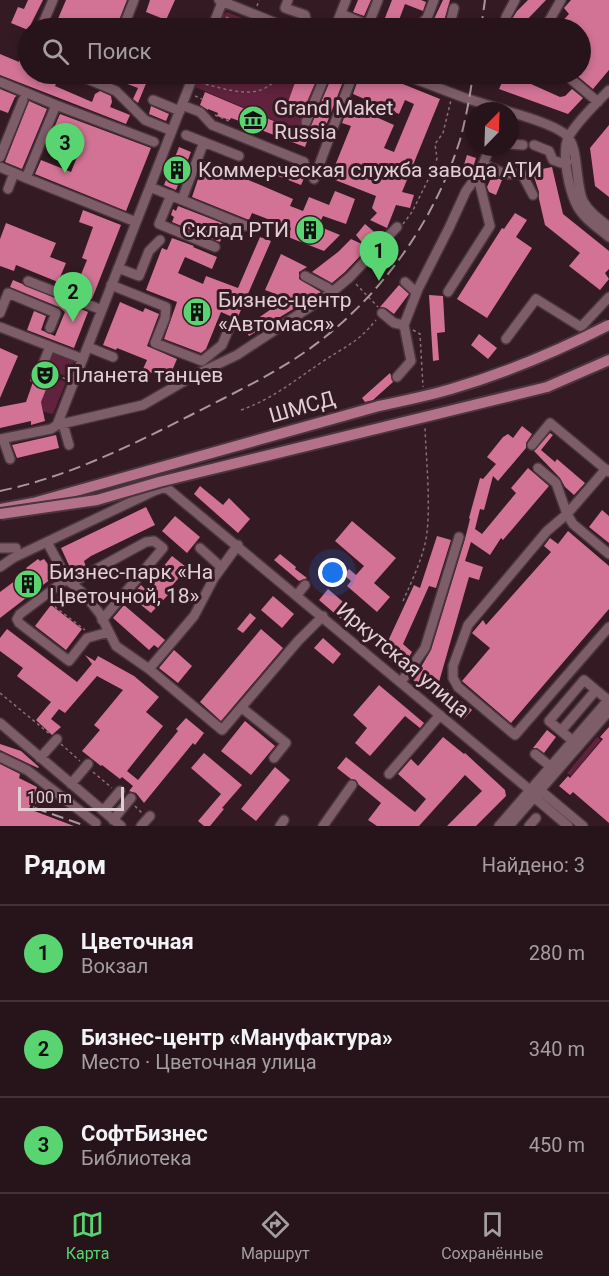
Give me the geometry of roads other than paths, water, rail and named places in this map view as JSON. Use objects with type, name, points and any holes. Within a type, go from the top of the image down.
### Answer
[{"type":"main road","name":"ШМСД","points":[[0,509],[33,503],[379,406],[449,390],[533,360],[609,325]]},
{"type":"main road","name":"ШМСД","points":[[0,514],[97,500],[159,482],[547,387],[609,360]]},
{"type":"street","points":[[45,18],[53,0]]},
{"type":"street","points":[[127,18],[134,0]]},
{"type":"street","points":[[216,18],[222,0],[264,18]]},
{"type":"street","points":[[288,0],[285,8],[305,15],[306,18]]},
{"type":"street","points":[[339,18],[346,0]]},
{"type":"street","points":[[371,18],[378,0]]},
{"type":"street","points":[[427,18],[434,0]]},
{"type":"street","points":[[506,18],[515,0]]},
{"type":"street","points":[[549,18],[561,0]]},
{"type":"street","points":[[452,18],[454,8]]},
{"type":"street","points":[[341,14],[349,18]]},
{"type":"street","points":[[0,82],[24,96],[56,105],[154,142]]},
{"type":"street","points":[[100,84],[116,91],[145,120],[172,131]]},
{"type":"street","points":[[65,442],[60,424],[83,359],[192,84]]},
{"type":"street","points":[[306,122],[322,84]]},
{"type":"street","points":[[314,179],[349,84]]},
{"type":"street","points":[[428,84],[481,102]]},
{"type":"street","points":[[577,84],[598,102]]},
{"type":"street","points":[[607,229],[582,214],[577,206],[571,189],[565,148],[568,137],[609,90]]},
{"type":"street","points":[[0,157],[24,96]]},
{"type":"street","points":[[153,100],[210,115],[212,125],[304,162]]},
{"type":"street","points":[[27,178],[56,105]]},
{"type":"street","points":[[519,116],[559,131],[568,137],[573,147],[582,197],[591,212],[607,229]]},
{"type":"street","points":[[186,135],[239,156]]},
{"type":"street","points":[[182,200],[204,142]]},
{"type":"street","points":[[519,145],[523,145]]},
{"type":"street","points":[[534,146],[549,151],[553,160],[561,163],[567,162]]},
{"type":"street","points":[[397,377],[411,362],[405,325],[416,292],[466,191],[478,177],[486,156]]},
{"type":"street","points":[[483,164],[505,174],[522,174],[533,195]]},
{"type":"street","points":[[0,166],[136,222]]},
{"type":"street","points":[[8,189],[14,172]]},
{"type":"street","points":[[448,292],[490,226],[478,177]]},
{"type":"street","points":[[150,187],[246,226]]},
{"type":"street","points":[[171,195],[159,224],[215,247]]},
{"type":"street","points":[[10,459],[8,449],[2,439],[138,407],[259,342],[350,278],[397,227]]},
{"type":"street","points":[[118,268],[139,276],[149,251],[160,240]]},
{"type":"street","points":[[305,276],[328,288],[331,293]]},
{"type":"street","points":[[28,281],[102,310]]},
{"type":"street","points":[[405,282],[416,292]]},
{"type":"street","points":[[111,285],[166,307],[165,318],[155,343],[202,361],[222,345],[230,326]]},
{"type":"street","points":[[0,313],[8,293],[56,312],[50,328]]},
{"type":"street","points":[[506,339],[536,299],[581,327],[609,297]]},
{"type":"street","points":[[382,313],[394,323],[405,325]]},
{"type":"street","points":[[0,327],[83,359]]},
{"type":"street","points":[[43,367],[50,347]]},
{"type":"street","points":[[88,347],[113,357]]},
{"type":"street","points":[[213,352],[219,362]]},
{"type":"street","points":[[176,386],[184,386],[206,375]]},
{"type":"street","points":[[532,445],[550,423],[608,470],[567,514],[547,531],[468,625],[453,666],[453,678],[458,687],[515,735],[609,627]]},
{"type":"street","points":[[538,468],[556,483],[573,524],[609,554]]},
{"type":"street","points":[[16,548],[0,550],[2,565],[154,490],[162,488],[172,491],[182,487],[184,480]]},
{"type":"street","name":"Иркутская улица","points":[[172,491],[440,715],[578,825]]},
{"type":"street","points":[[401,682],[425,648],[459,537]]},
{"type":"street","points":[[102,620],[163,548],[154,541],[146,542],[72,584],[45,595],[20,614],[18,619],[19,623],[69,661],[87,638],[109,632]]},
{"type":"street","points":[[47,542],[72,584],[100,614],[116,646],[149,669],[222,730],[298,641],[323,616]]},
{"type":"street","points":[[149,669],[194,616],[221,567],[238,545]]},
{"type":"street","points":[[200,548],[221,567]]},
{"type":"street","points":[[297,595],[305,585]]},
{"type":"street","points":[[499,826],[536,793],[551,767],[573,741],[608,699],[584,680],[549,721],[573,741]]},
{"type":"street","points":[[561,731],[596,690]]},
{"type":"street","points":[[242,708],[286,744],[274,758]]},
{"type":"street","points":[[509,826],[609,711]]},
{"type":"street","points":[[389,774],[440,715]]},
{"type":"street","points":[[0,723],[117,823],[129,799]]},
{"type":"street","points":[[40,758],[56,739]]},
{"type":"street","points":[[535,754],[551,767]]},
{"type":"street","points":[[0,757],[27,770],[96,823]]},
{"type":"street","points":[[71,784],[87,765]]},
{"type":"street","points":[[322,826],[352,785]]},
{"type":"street","points":[[103,811],[119,792]]},
{"type":"street","name":"Иркутская улица","points":[[536,793],[568,826]]},
{"type":"street","points":[[529,826],[536,818]]},
{"type":"railway","points":[[482,18],[485,0]]},
{"type":"railway","points":[[0,491],[73,469],[166,428],[280,368],[321,340],[348,317],[395,265],[433,205],[460,140],[471,84]]},
{"type":"railway","points":[[35,808],[86,826]]},
{"type":"place","name":"Grand Maket Russia","points":[[253,120]]},
{"type":"place","name":"Коммерческая служба завода АТИ","points":[[177,170]]},
{"type":"place","name":"СофтБизнес","points":[[65,173]]},
{"type":"place","name":"Склад РТИ","points":[[310,230]]},
{"type":"place","name":"Цветочная","points":[[379,281]]},
{"type":"place","name":"Бизнес-центр «Автомася»","points":[[197,312]]},
{"type":"place","name":"Бизнес-центр «Мануфактура»","points":[[73,322]]},
{"type":"place","name":"Планета танцев","points":[[45,375]]},
{"type":"place","name":"Бизнес-парк «На Цветочной, 18»","points":[[28,584]]}]
